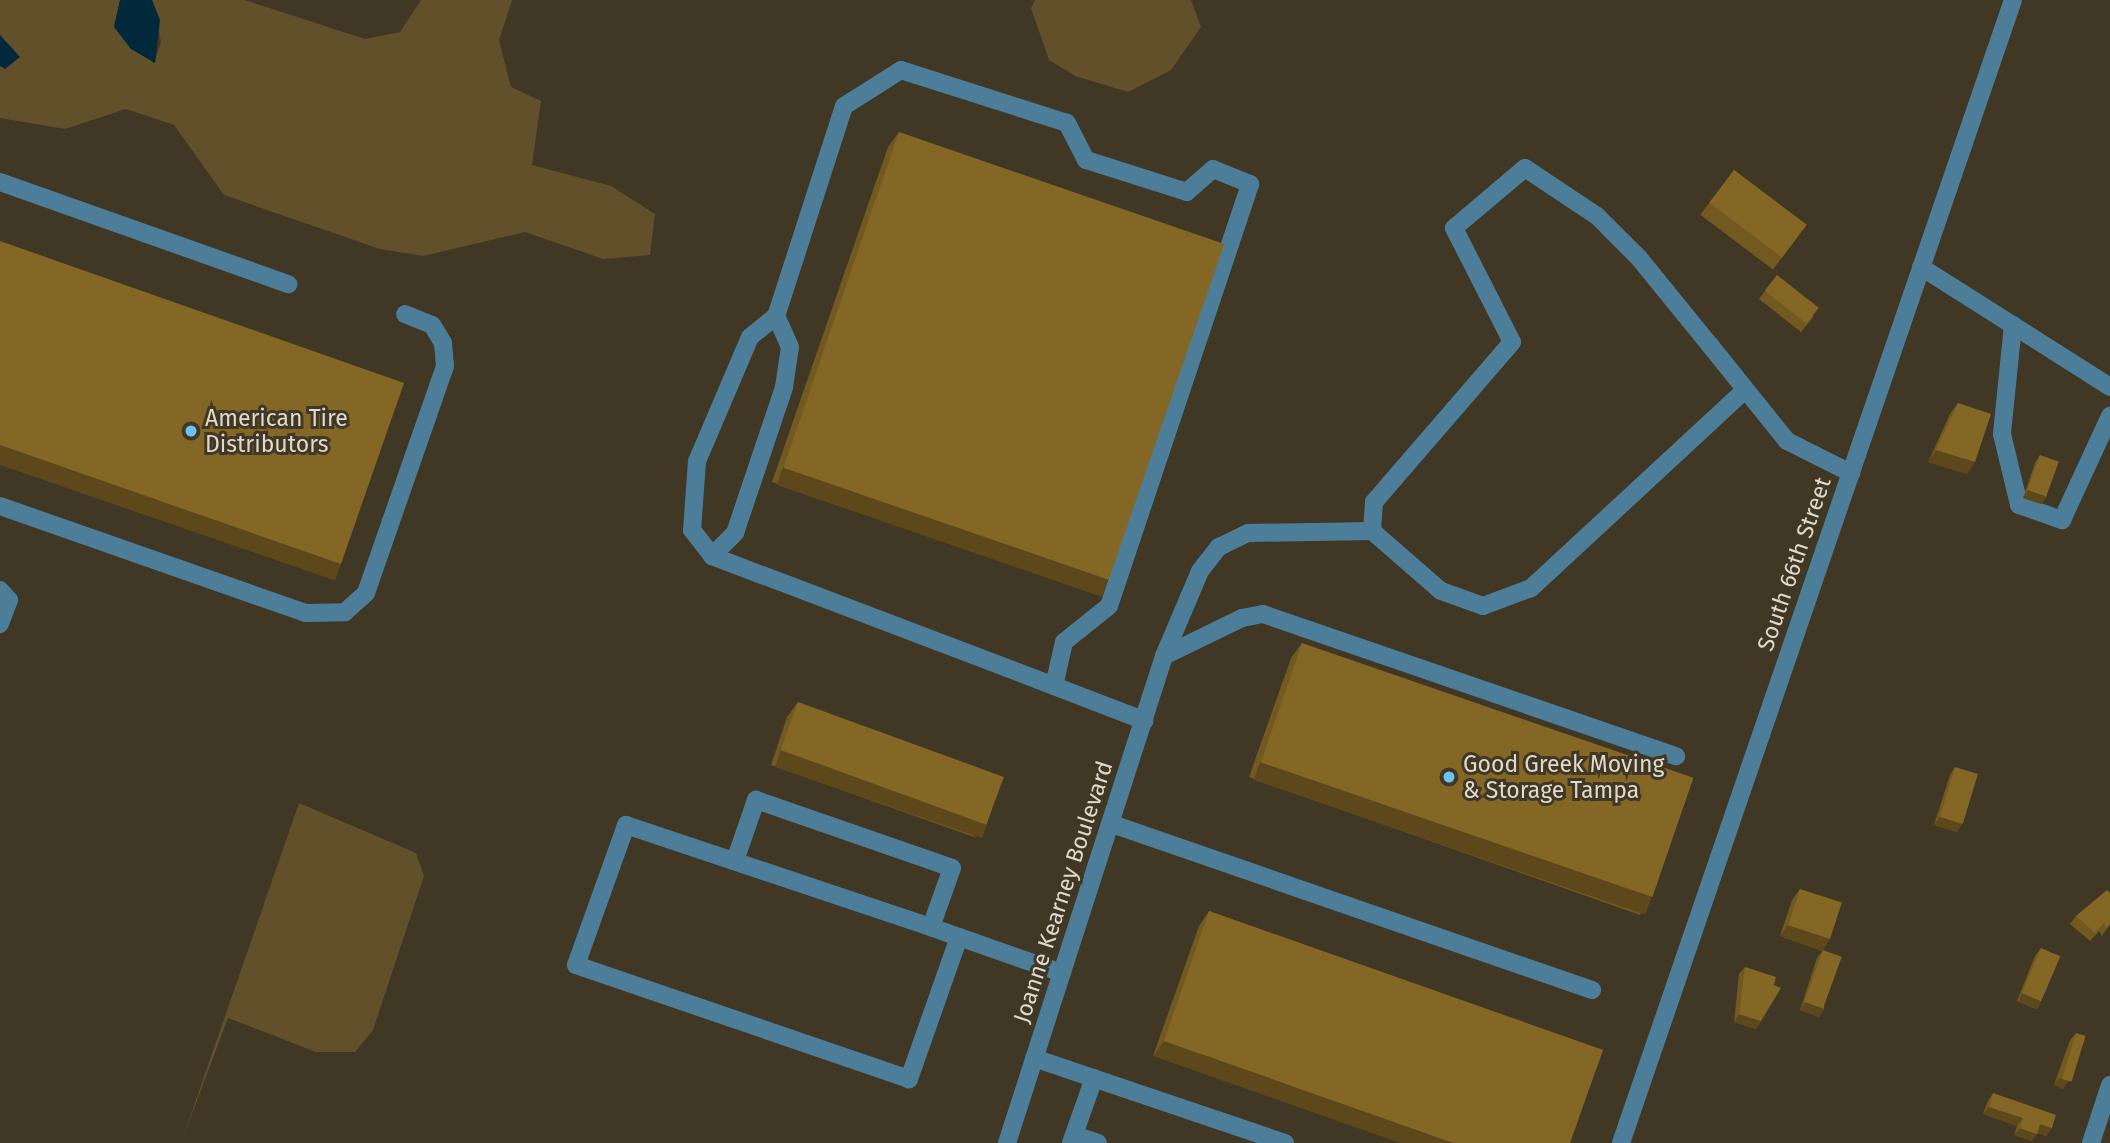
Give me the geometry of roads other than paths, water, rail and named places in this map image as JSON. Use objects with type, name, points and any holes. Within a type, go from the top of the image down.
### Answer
[{"type":"street","name":"South 66th Street","points":[[1621,1143],[2013,0]]},
{"type":"street","points":[[1054,687],[1064,642],[1109,606],[1209,322],[1250,184],[1213,169],[1187,192],[1086,160],[1067,123],[901,70],[844,106],[776,316],[750,337],[697,461],[692,530],[712,556],[1054,687],[1145,721]]},
{"type":"street","points":[[1745,390],[1531,588],[1483,606],[1441,591],[1372,531],[1374,502],[1512,342],[1454,228],[1525,168],[1597,216],[1745,390],[1787,441],[1851,473]]},
{"type":"street","points":[[0,182],[288,284]]},
{"type":"street","points":[[1922,267],[2110,387]]},
{"type":"street","points":[[0,506],[306,613],[345,612],[366,593],[445,366],[443,343],[432,325],[405,314]]},
{"type":"street","points":[[712,556],[735,533],[784,387],[790,347],[776,316]]},
{"type":"street","points":[[2013,325],[2002,434],[2019,505],[2062,520],[2110,415]]},
{"type":"street","name":"Joanne Kearney Boulevard","points":[[1007,1143],[1164,656],[1199,571],[1219,547],[1248,533],[1372,531]]},
{"type":"street","points":[[0,590],[9,600],[0,624]]},
{"type":"street","points":[[1164,656],[1262,614],[1676,756]]},
{"type":"street","points":[[734,861],[757,800],[952,868],[932,927]]},
{"type":"street","points":[[1112,824],[1592,990]]},
{"type":"street","points":[[959,937],[909,1079],[576,965],[626,825],[932,927],[1062,973]]},
{"type":"street","points":[[1034,1058],[1285,1143]]},
{"type":"street","points":[[1094,1078],[1072,1139],[1098,1143]]},
{"type":"street","points":[[2091,1143],[2110,1085]]},
{"type":"water","points":[[120,0],[152,0],[160,20],[155,63],[131,49],[114,27]]},
{"type":"water","points":[[0,35],[20,57],[5,69],[0,66]]},
{"type":"place","name":"American Tire Distributors","points":[[191,431]]},
{"type":"place","name":"Good Greek Moving & Storage Tampa","points":[[1449,777]]}]
